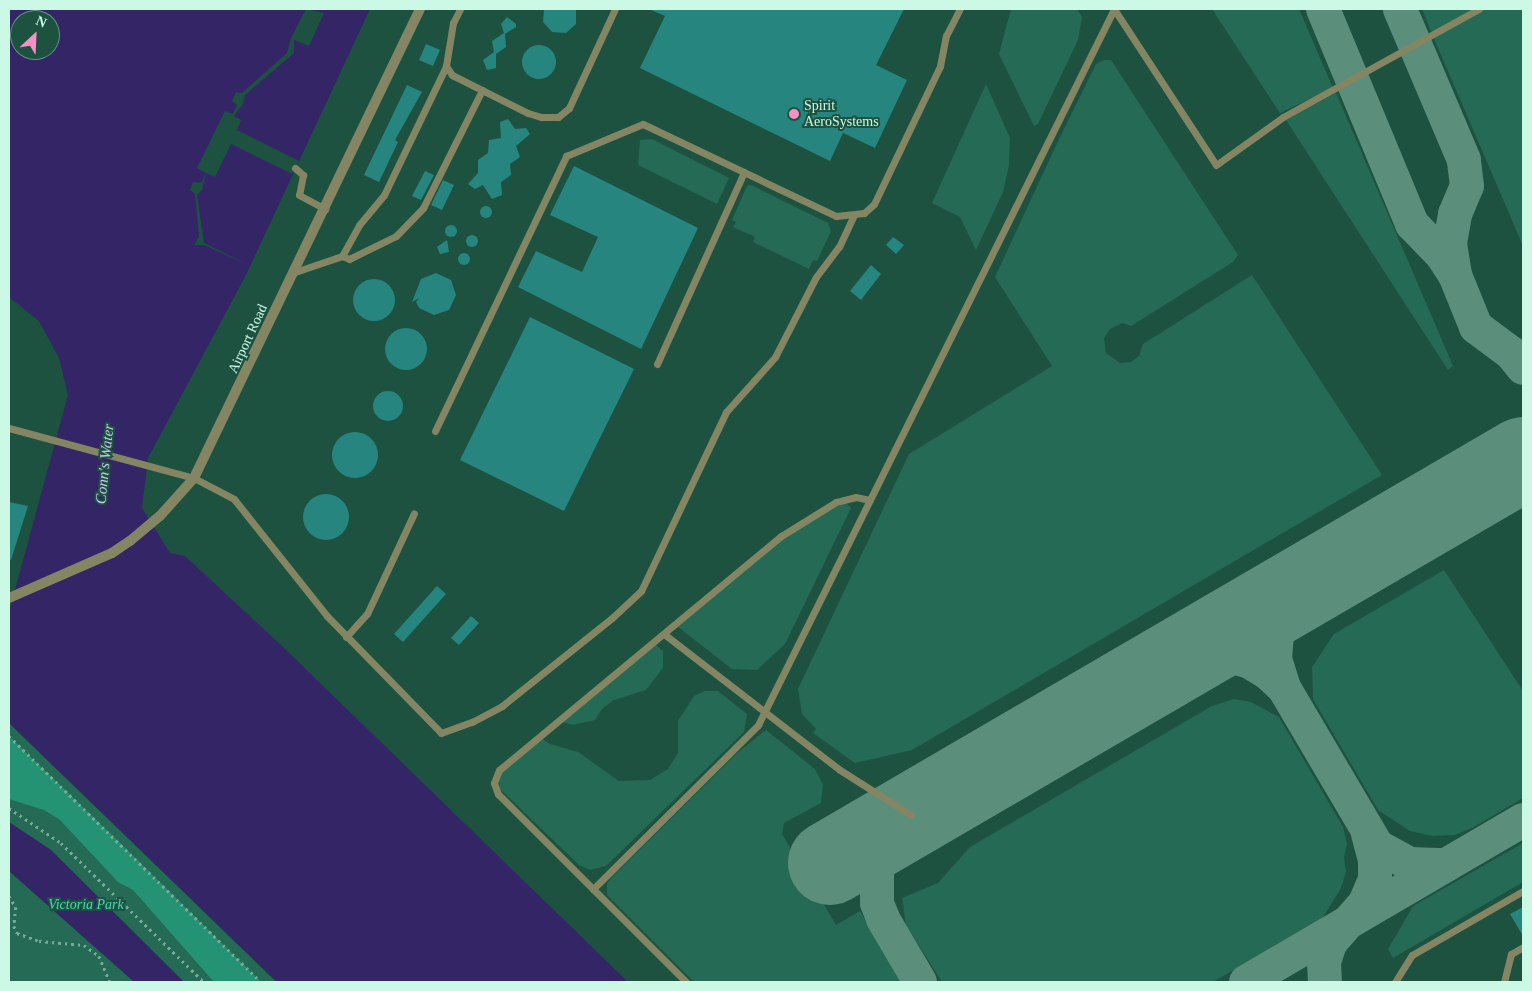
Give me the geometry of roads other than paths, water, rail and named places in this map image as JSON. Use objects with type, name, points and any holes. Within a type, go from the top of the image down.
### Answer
[{"type":"street","name":"Airport Road","points":[[9,598],[112,553],[148,527],[194,478],[295,272],[420,9]]},
{"type":"lane","points":[[342,256],[359,225],[384,195],[446,66],[453,23],[460,9]]},
{"type":"lane","points":[[446,66],[452,75],[528,113],[541,118],[558,117],[569,108],[616,9]]},
{"type":"lane","points":[[435,431],[566,156],[643,124],[836,216],[864,213],[874,204],[940,66],[946,36],[960,9]]},
{"type":"lane","points":[[593,889],[758,725],[1114,9],[1216,165],[1283,117],[1479,9]]},
{"type":"lane","points":[[295,272],[342,256],[350,259],[396,236],[423,208],[482,90]]},
{"type":"lane","points":[[295,168],[303,175],[299,195],[325,209]]},
{"type":"lane","points":[[657,364],[744,172]]},
{"type":"lane","points":[[9,428],[43,440],[160,471],[194,478],[234,498],[346,637],[441,733],[472,722],[502,706],[613,617],[641,591],[726,412],[775,356],[816,277],[839,247],[854,215]]},
{"type":"lane","points":[[686,982],[498,794],[494,783],[499,770],[509,759],[664,634],[781,536],[817,511],[856,496],[870,500]]},
{"type":"lane","points":[[346,637],[367,614],[414,512]]},
{"type":"lane","points":[[664,634],[840,770],[911,815]]},
{"type":"lane","points":[[1395,982],[1412,955],[1523,891]]},
{"type":"lane","points":[[1504,982],[1511,954],[1523,947]]},
{"type":"water","name":"Conn's Water","points":[[9,9],[370,9],[246,275],[148,458],[142,508],[170,553],[185,556],[283,647],[628,982],[277,982],[9,723],[9,612],[68,395],[59,358],[39,321],[9,297]]},
{"type":"water","points":[[9,822],[51,850],[184,982],[134,982],[9,871]]},
{"type":"place","name":"Spirit AeroSystems","points":[[794,114]]},
{"type":"park label","name":"Victoria Park","points":[[86,905]]}]
